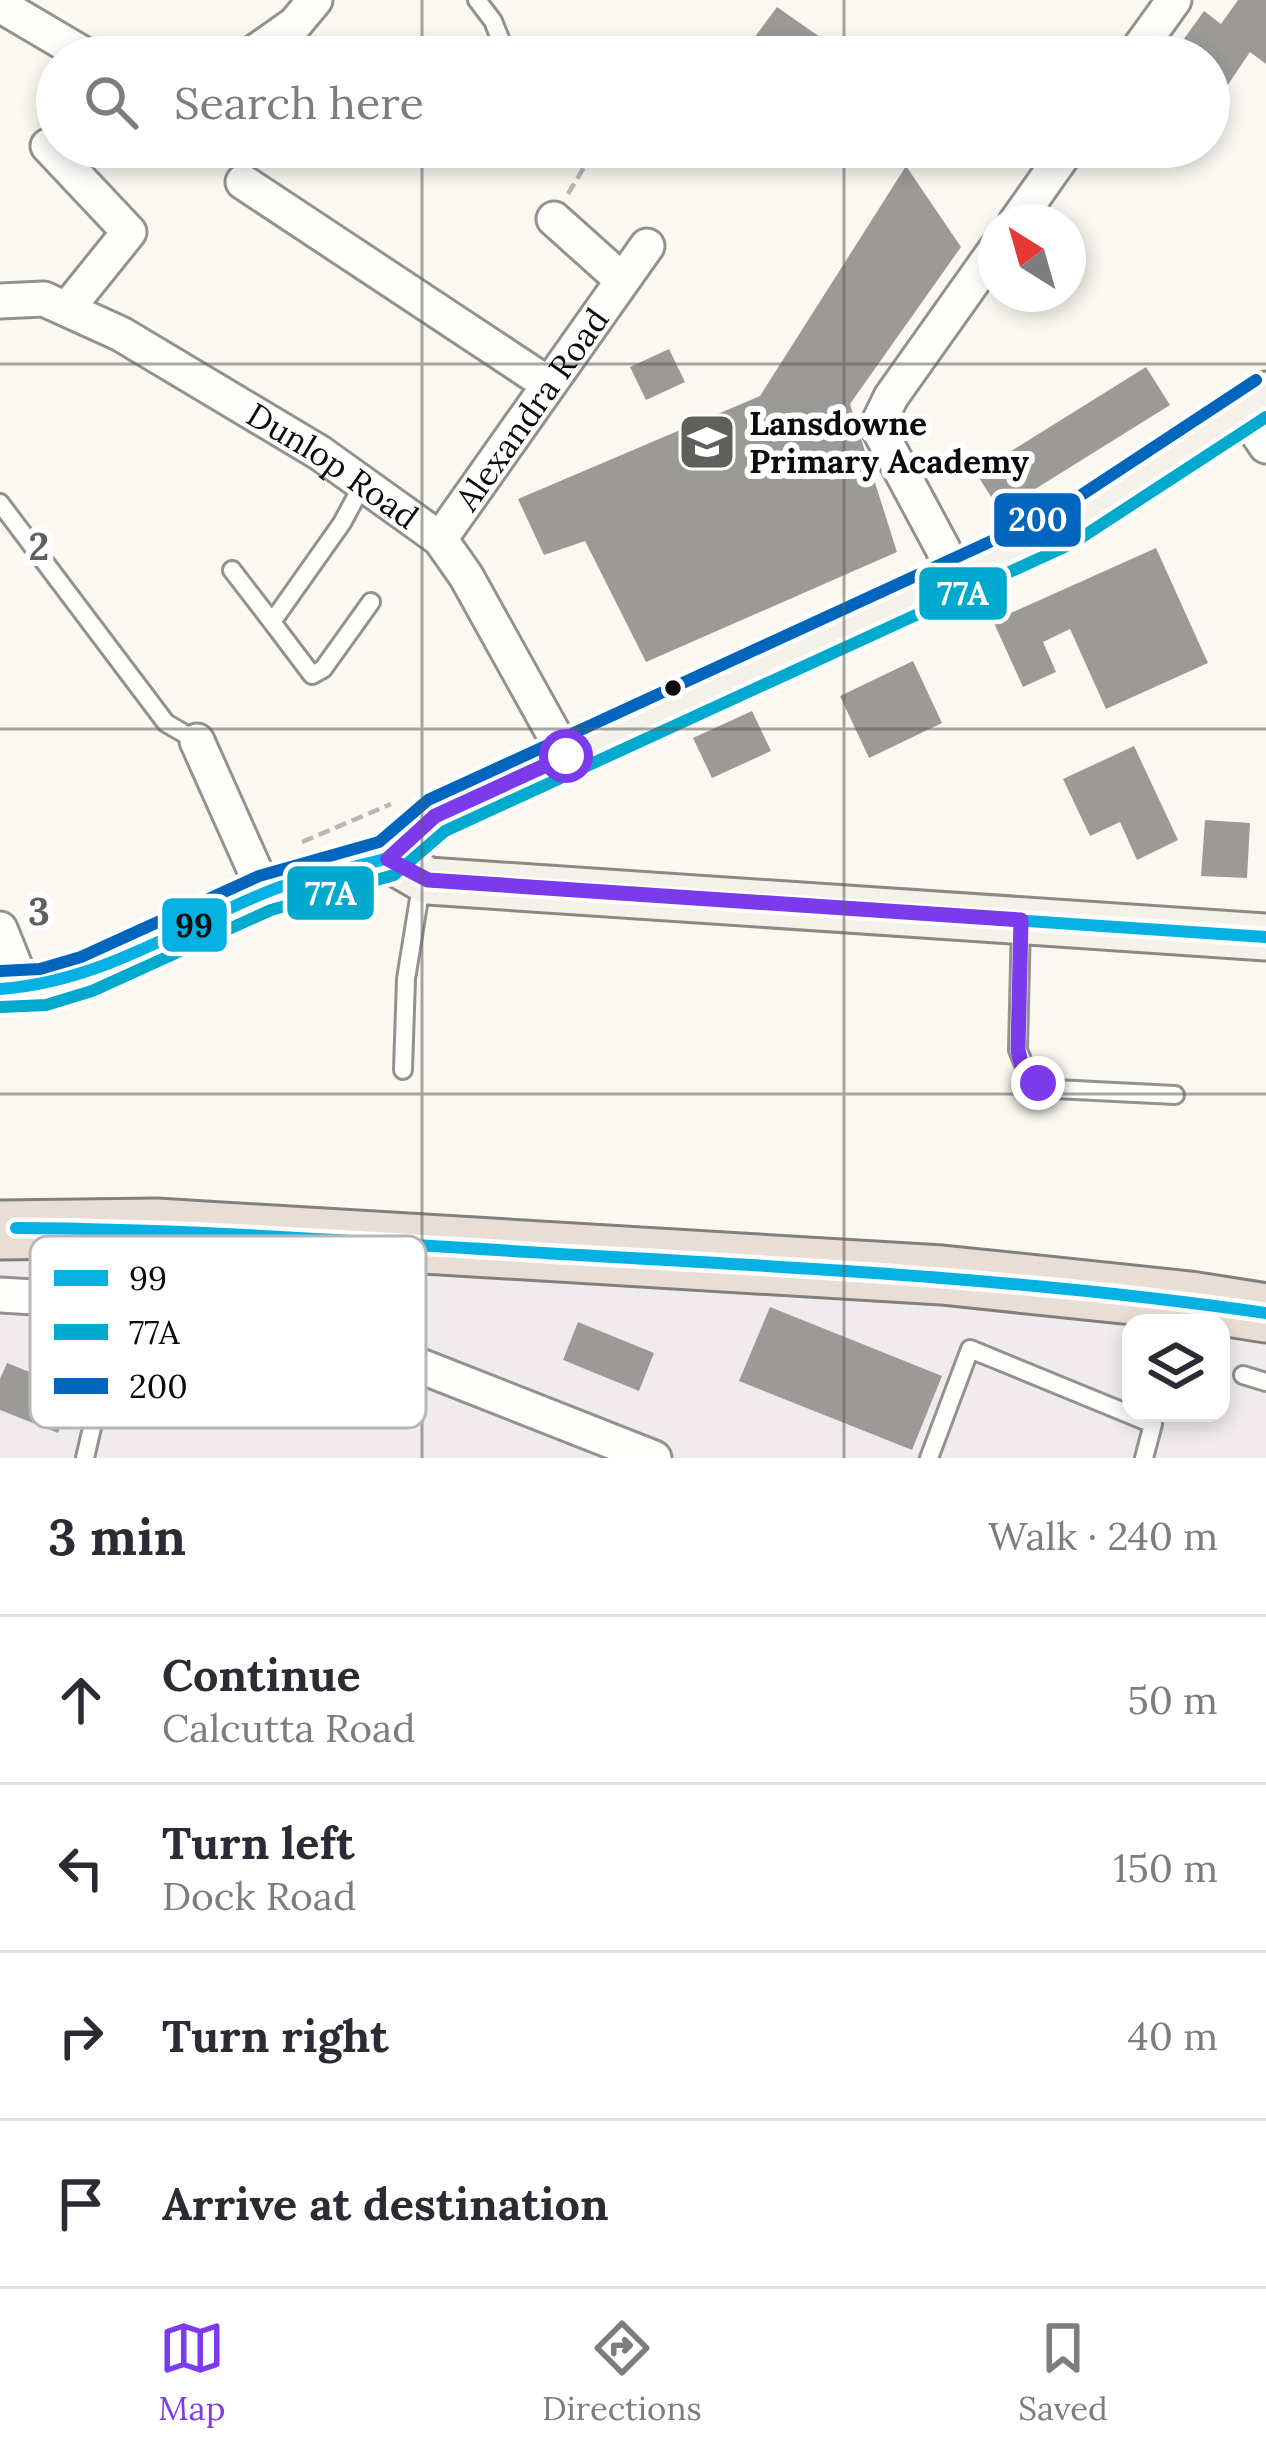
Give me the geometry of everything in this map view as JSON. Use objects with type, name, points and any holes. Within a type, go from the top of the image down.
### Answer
[{"type":"highway","points":[[6,1221],[290,1236]]},
{"type":"highway","points":[[426,1244],[942,1275],[1266,1312]]},
{"type":"street","points":[[278,36],[315,0]]},
{"type":"street","points":[[1148,36],[1174,0]]},
{"type":"street","points":[[0,5],[52,36]]},
{"type":"street","points":[[67,309],[129,232],[68,168]]},
{"type":"street","points":[[1029,204],[1054,168]]},
{"type":"street","points":[[243,182],[548,385]]},
{"type":"street","name":"Alexandra Road","points":[[554,219],[622,280]]},
{"type":"street","name":"Alexandra Road","points":[[440,539],[646,246]]},
{"type":"street","points":[[955,580],[878,426],[891,397],[978,275]]},
{"type":"street","name":"Dunlop Road","points":[[0,301],[44,299],[121,334],[320,453],[440,539],[466,576],[566,756]]},
{"type":"street","points":[[405,869],[435,816],[955,580],[1066,526],[1258,417]]},
{"type":"street","points":[[196,741],[265,893]]},
{"type":"street","points":[[0,929],[21,988],[87,974],[265,893],[405,869],[1266,937]]},
{"type":"street","points":[[0,1295],[30,1295]]},
{"type":"street","points":[[426,1371],[585,1438],[654,1458]]},
{"type":"lane","points":[[477,0],[500,36]]},
{"type":"lane","points":[[272,622],[342,523],[363,484]]},
{"type":"lane","points":[[0,502],[166,723],[196,741]]},
{"type":"lane","points":[[232,570],[312,675],[323,669],[371,602]]},
{"type":"lane","points":[[403,1070],[405,869]]},
{"type":"lane","points":[[1021,920],[1018,1050],[1028,1074],[1055,1089],[1175,1095]]},
{"type":"lane","points":[[929,1458],[970,1349],[1153,1424],[1144,1458]]},
{"type":"lane","points":[[1244,1375],[1266,1382]]},
{"type":"lane","points":[[85,1458],[92,1428]]},
{"type":"path","points":[[554,219],[582,168]]},
{"type":"shaded area","points":[[30,1252],[30,1428],[426,1428],[426,1269],[842,1295],[1122,1322],[1122,1422],[1230,1422],[1230,1333],[1266,1338],[1266,1458],[0,1458],[0,1253]]},
{"type":"building","points":[[1238,0],[1266,0],[1266,64],[1250,52],[1230,82],[1230,36],[1186,36],[1204,11],[1221,24]]},
{"type":"building","points":[[777,7],[818,36],[756,36]]},
{"type":"building","name":"Lansdowne Primary Academy","points":[[907,168],[961,247],[850,404],[897,552],[646,662],[585,541],[544,555],[518,499],[760,396]]},
{"type":"building","points":[[669,349],[685,382],[646,400],[630,367]]},
{"type":"building","points":[[1146,367],[1170,405],[1000,511],[976,473]]},
{"type":"building","points":[[1156,548],[1208,663],[1106,709],[1070,629],[1043,642],[1056,672],[1023,687],[993,621]]},
{"type":"building","points":[[913,661],[942,723],[869,758],[840,696]]},
{"type":"building","points":[[752,711],[771,751],[712,778],[693,738]]},
{"type":"building","points":[[1134,746],[1178,840],[1137,860],[1120,822],[1090,836],[1063,779]]},
{"type":"building","points":[[1205,820],[1250,823],[1247,878],[1201,876]]},
{"type":"building","points":[[770,1307],[942,1376],[912,1450],[739,1381]]},
{"type":"building","points":[[578,1322],[654,1353],[639,1391],[563,1360]]},
{"type":"building","points":[[7,1363],[30,1372],[30,1422],[0,1410],[0,1379]]},
{"type":"transit line","name":"200","points":[[0,971],[40,969],[81,957],[259,876],[379,842],[428,800],[1057,511],[1256,380]]},
{"type":"transit line","name":"77A","points":[[1,1007],[46,1005],[92,991],[271,910],[394,875],[445,831],[1073,543],[1266,417]]},
{"type":"transit line","name":"99","points":[[388,858],[428,881],[1266,937]]},
{"type":"transit line","name":"99","points":[[0,989],[103,966],[277,888],[388,858]]},
{"type":"transit line","name":"99","points":[[16,1228],[261,1236]]},
{"type":"transit line","name":"99","points":[[426,1246],[837,1270],[1095,1292],[1266,1313]]},
{"type":"place","name":"Lansdowne Primary Academy","points":[[707,442]]},
{"type":"route","points":[[566,756],[435,816],[388,859],[428,880],[1021,920],[1018,1050],[1021,1063],[1038,1083]]}]
